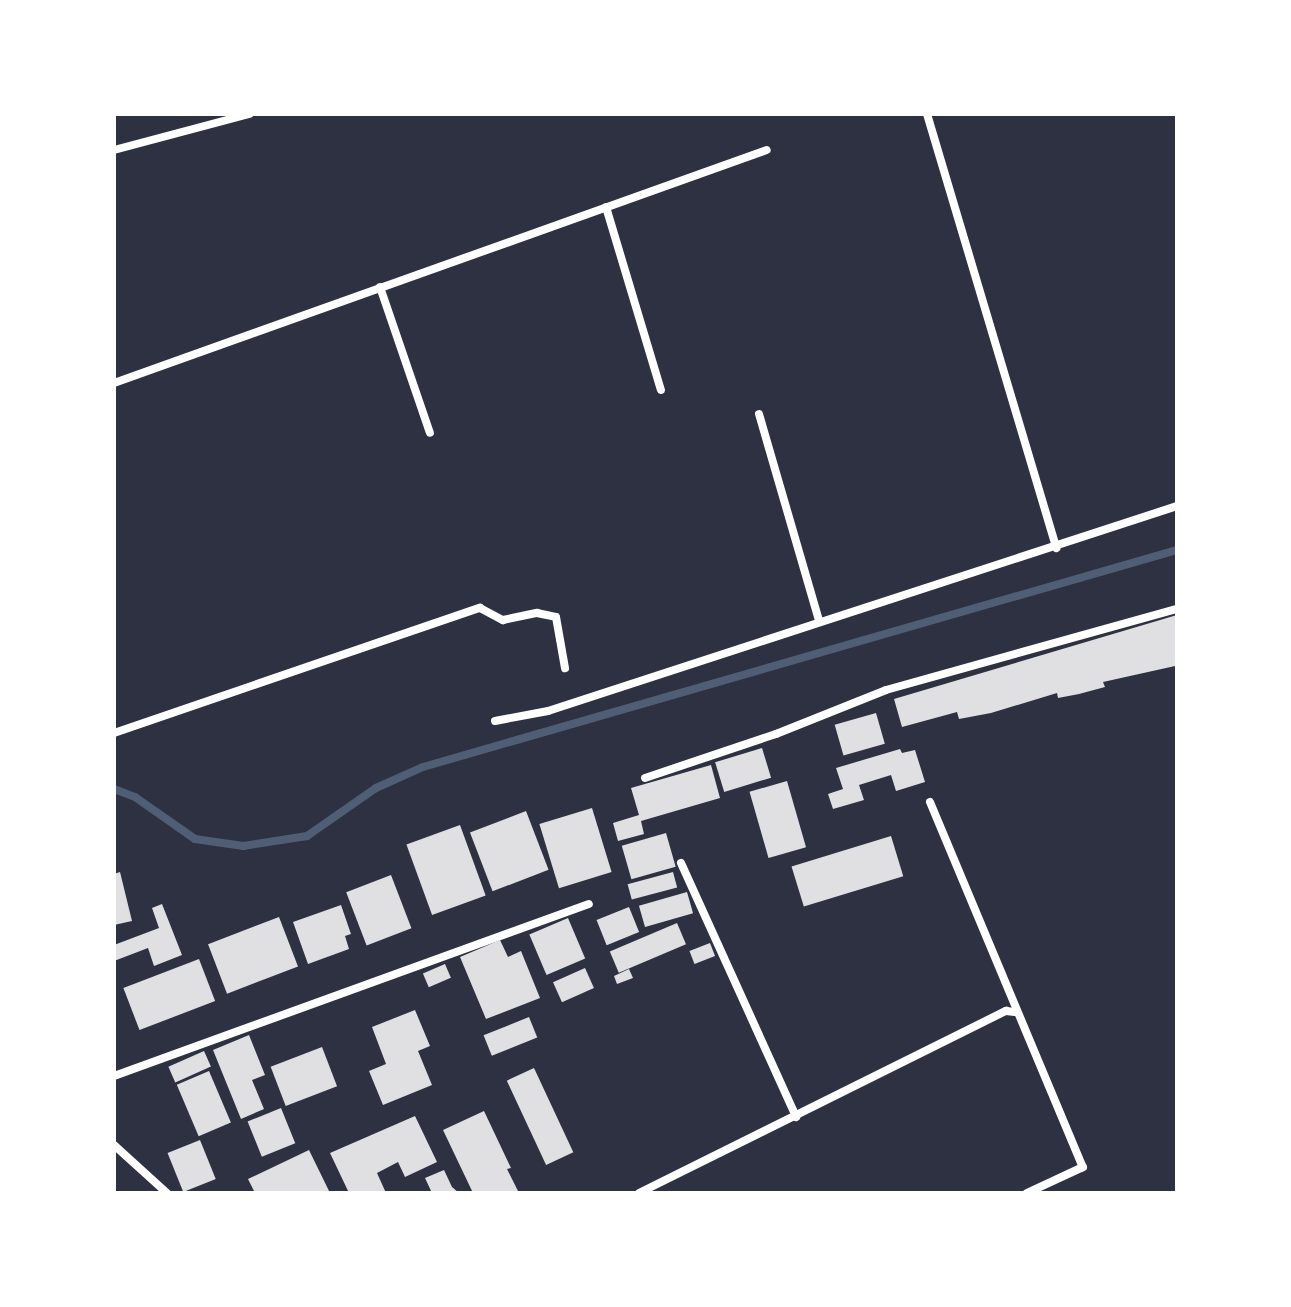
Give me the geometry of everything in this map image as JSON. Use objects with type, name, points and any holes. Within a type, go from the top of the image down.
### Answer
[{"type":"street","points":[[114,150],[249,114]]},
{"type":"street","points":[[927,114],[1056,548]]},
{"type":"street","points":[[114,383],[767,150]]},
{"type":"street","points":[[606,207],[661,390]]},
{"type":"street","points":[[380,287],[430,433]]},
{"type":"street","points":[[759,414],[819,621]]},
{"type":"street","points":[[495,721],[548,711],[819,621],[1056,548],[1177,506]]},
{"type":"street","points":[[114,733],[480,608],[503,620],[537,613],[556,617],[565,668]]},
{"type":"street","points":[[645,778],[776,734],[886,690],[1177,609]]},
{"type":"street","points":[[930,802],[1015,1012],[1083,1167],[1027,1193]]},
{"type":"street","points":[[681,863],[796,1117]]},
{"type":"street","points":[[114,1076],[589,904]]},
{"type":"street","points":[[639,1193],[1006,1011],[1015,1012]]},
{"type":"street","points":[[114,1145],[167,1193]]},
{"type":"building","points":[[1177,615],[1175,666],[1103,682],[1105,687],[1079,694],[1058,698],[1057,693],[991,713],[959,719],[957,712],[902,727],[894,699]]},
{"type":"building","points":[[876,713],[885,744],[843,756],[835,725]]},
{"type":"building","points":[[762,748],[771,778],[724,792],[715,762]]},
{"type":"building","points":[[900,749],[902,753],[915,750],[925,782],[896,791],[891,775],[859,785],[864,800],[833,809],[828,794],[843,789],[836,768]]},
{"type":"building","points":[[711,765],[720,798],[641,821],[644,834],[618,841],[613,823],[639,815],[631,788]]},
{"type":"building","points":[[787,781],[806,847],[769,858],[750,792]]},
{"type":"building","points":[[592,808],[612,872],[559,888],[539,824]]},
{"type":"building","points":[[526,811],[549,870],[493,891],[470,833]]},
{"type":"building","points":[[460,825],[486,895],[432,915],[406,844]]},
{"type":"building","points":[[666,833],[676,867],[631,879],[622,846]]},
{"type":"building","points":[[891,836],[903,876],[804,907],[792,866]]},
{"type":"building","points":[[120,872],[132,921],[114,925],[114,874]]},
{"type":"building","points":[[673,872],[677,887],[632,900],[628,884]]},
{"type":"building","points":[[391,875],[411,928],[367,945],[346,892]]},
{"type":"building","points":[[687,892],[693,913],[645,927],[639,906]]},
{"type":"building","points":[[162,904],[182,955],[154,966],[148,948],[114,961],[114,945],[159,928],[152,908]]},
{"type":"building","points":[[341,905],[351,934],[345,936],[349,949],[308,964],[293,922]]},
{"type":"building","points":[[629,907],[639,932],[607,945],[597,920]]},
{"type":"building","points":[[279,917],[298,966],[227,994],[208,944]]},
{"type":"building","points":[[568,918],[585,959],[547,975],[529,934]]},
{"type":"building","points":[[677,923],[686,944],[619,973],[610,952]]},
{"type":"building","points":[[500,940],[508,957],[521,951],[540,998],[486,1019],[460,957]]},
{"type":"building","points":[[710,943],[715,956],[694,964],[689,951]]},
{"type":"building","points":[[199,959],[215,1001],[140,1030],[123,988]]},
{"type":"building","points":[[445,964],[451,978],[429,987],[423,973]]},
{"type":"building","points":[[585,968],[594,988],[562,1002],[553,982]]},
{"type":"building","points":[[629,969],[633,978],[617,984],[614,976]]},
{"type":"building","points":[[415,1010],[430,1046],[418,1051],[432,1085],[383,1105],[369,1071],[386,1064],[372,1027]]},
{"type":"building","points":[[529,1017],[537,1037],[492,1056],[484,1035]]},
{"type":"building","points":[[249,1035],[265,1075],[252,1080],[264,1109],[241,1119],[213,1050]]},
{"type":"building","points":[[322,1047],[337,1086],[286,1106],[271,1067]]},
{"type":"building","points":[[204,1051],[211,1067],[175,1082],[168,1067]]},
{"type":"building","points":[[534,1068],[573,1152],[546,1165],[507,1081]]},
{"type":"building","points":[[209,1071],[231,1123],[199,1136],[177,1085]]},
{"type":"building","points":[[281,1108],[295,1143],[262,1157],[248,1121]]},
{"type":"building","points":[[484,1111],[511,1168],[507,1169],[519,1193],[473,1193],[443,1130]]},
{"type":"building","points":[[415,1116],[437,1162],[405,1177],[398,1162],[377,1173],[386,1193],[349,1193],[330,1153]]},
{"type":"building","points":[[200,1140],[216,1179],[183,1192],[168,1153]]},
{"type":"building","points":[[309,1150],[330,1193],[255,1193],[248,1179]]},
{"type":"building","points":[[444,1170],[452,1187],[459,1193],[432,1193],[425,1178]]},
{"type":"waterway","points":[[114,789],[135,797],[195,839],[243,846],[307,836],[376,788],[423,767],[1177,550]]}]
